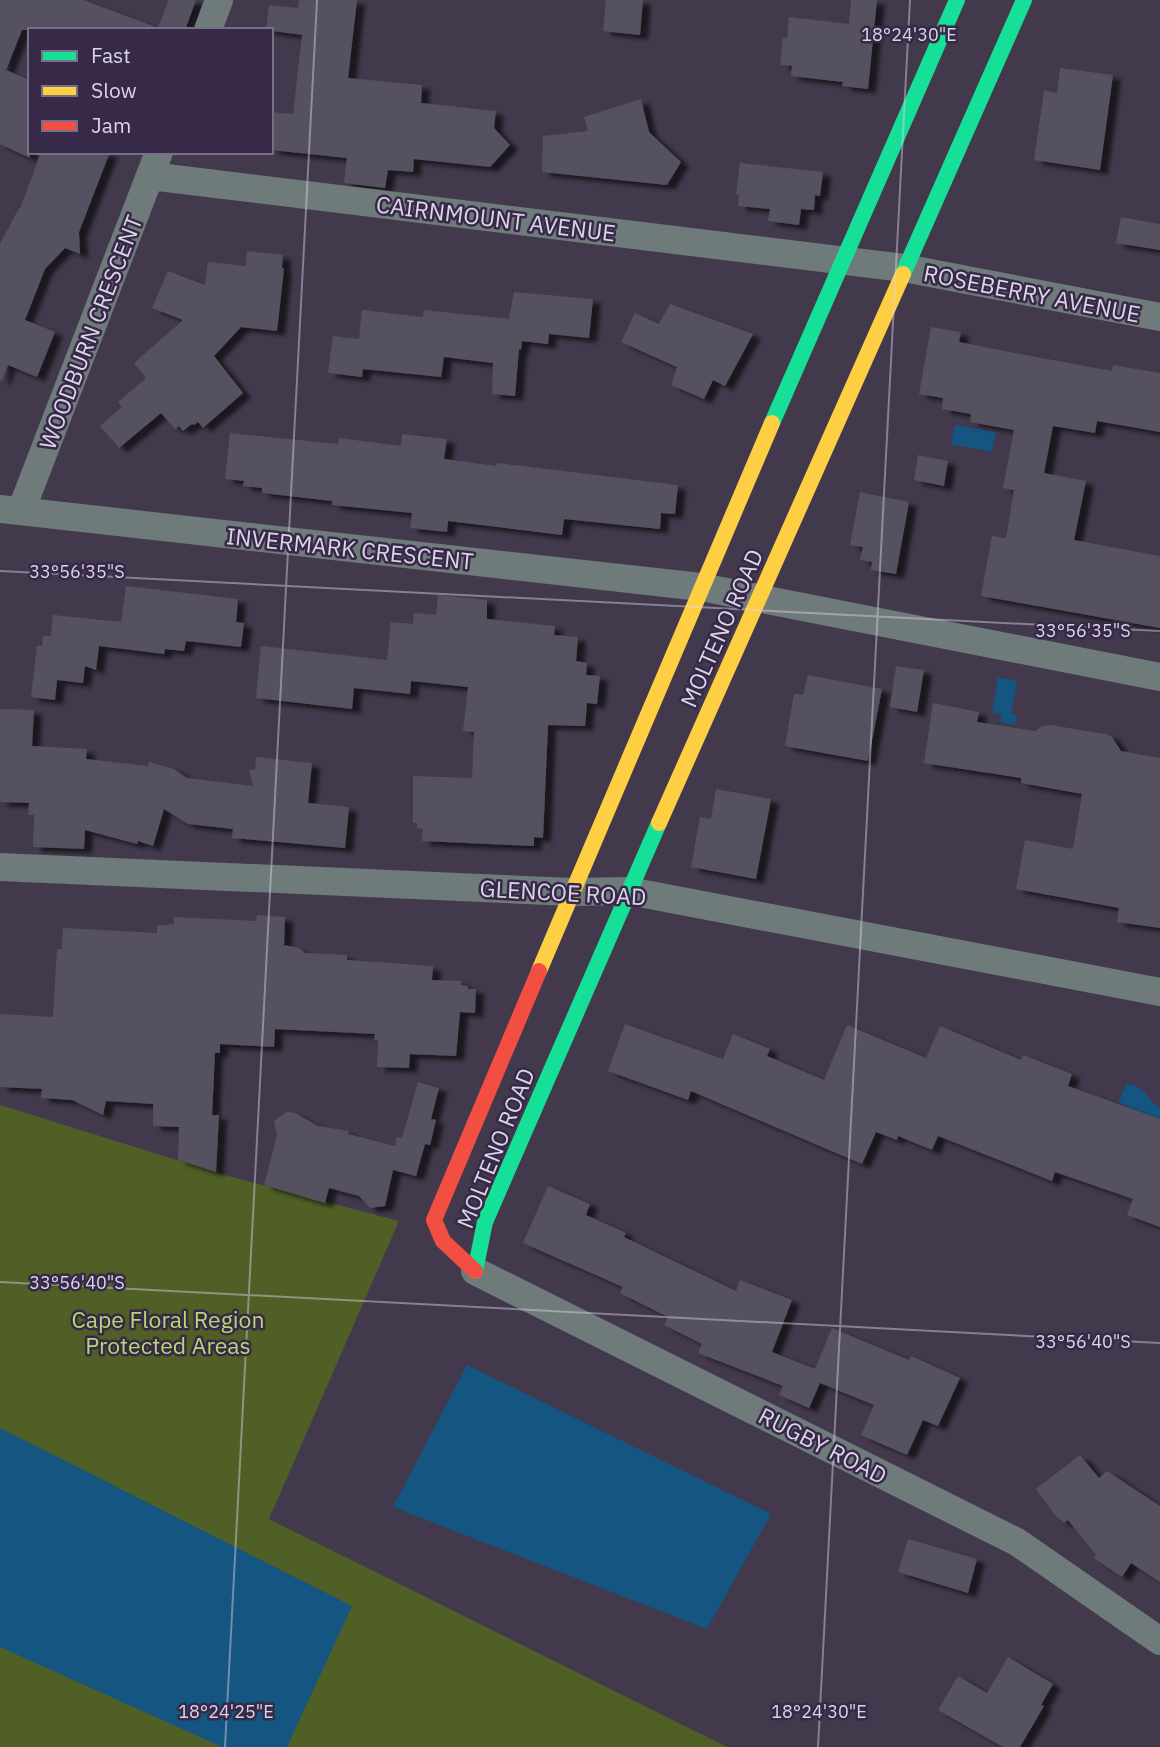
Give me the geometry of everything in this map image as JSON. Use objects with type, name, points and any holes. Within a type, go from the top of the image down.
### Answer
[{"type":"street","points":[[209,28],[219,0]]},
{"type":"street","name":"MOLTENO ROAD","points":[[475,1271],[443,1241],[434,1220],[464,1163],[519,1034],[572,892],[608,823],[649,726],[701,587],[763,458],[843,260],[936,62],[957,0]]},
{"type":"street","name":"MOLTENO ROAD","points":[[475,1271],[497,1179],[553,1050],[629,891],[646,834],[759,599],[806,478],[904,268],[980,84],[1024,0]]},
{"type":"street","name":"CAIRNMOUNT AVENUE","points":[[155,164],[904,268]]},
{"type":"street","name":"WOODBURN CRESCENT","points":[[11,510],[155,164]]},
{"type":"street","name":"ROSEBERRY AVENUE","points":[[904,268],[1160,317]]},
{"type":"street","name":"INVERMARK CRESCENT","points":[[11,510],[701,587],[1160,677]]},
{"type":"street","name":"GLENCOE ROAD","points":[[0,867],[572,892],[629,891],[1160,992]]},
{"type":"street","name":"RUGBY ROAD","points":[[475,1271],[1017,1542],[1160,1641]]},
{"type":"green space","name":"Cape Floral Region Protected Areas","points":[[0,1105],[228,1176],[399,1221],[269,1519],[727,1747],[0,1747]]},
{"type":"water","points":[[955,425],[996,432],[992,452],[951,444]]},
{"type":"water","points":[[998,677],[1017,681],[1011,714],[1017,715],[1015,725],[1000,722],[1001,714],[992,712]]},
{"type":"water","points":[[1127,1084],[1138,1087],[1160,1108],[1160,1122],[1118,1102]]},
{"type":"water","points":[[467,1365],[771,1514],[707,1629],[393,1507]]},
{"type":"water","points":[[0,1428],[352,1606],[287,1747],[222,1747],[0,1647]]},
{"type":"building","points":[[0,0],[83,0],[156,27],[22,30],[6,70],[28,79],[30,158],[0,144]]},
{"type":"building","points":[[169,0],[196,0],[186,28],[158,28]]},
{"type":"building","points":[[299,0],[357,0],[348,78],[422,85],[421,103],[496,111],[494,128],[510,145],[490,167],[414,159],[413,172],[388,170],[385,188],[344,183],[347,158],[273,150],[273,112],[293,114],[302,35],[266,28],[269,5],[298,8]]},
{"type":"building","points":[[606,0],[643,0],[640,35],[603,31]]},
{"type":"building","points":[[851,0],[877,0],[868,89],[842,86],[843,82],[791,76],[792,66],[780,65],[789,17],[849,24]]},
{"type":"building","points":[[1060,68],[1113,75],[1100,170],[1034,160],[1044,91],[1057,93]]},
{"type":"building","points":[[641,99],[649,132],[681,162],[667,185],[542,172],[543,136],[588,131],[584,117]]},
{"type":"building","points":[[40,154],[109,154],[79,232],[80,254],[65,248],[45,269],[25,320],[55,332],[37,377],[8,365],[2,381],[0,244],[20,209]]},
{"type":"building","points":[[740,163],[823,172],[820,196],[815,195],[814,210],[801,209],[799,225],[768,221],[770,209],[738,206],[739,195],[736,194]]},
{"type":"building","points":[[1121,217],[1160,224],[1160,250],[1116,243]]},
{"type":"building","points":[[247,251],[283,255],[284,269],[277,331],[241,327],[214,356],[243,393],[203,428],[198,422],[183,431],[179,426],[175,429],[161,413],[119,448],[100,426],[122,407],[118,402],[146,378],[134,363],[183,320],[152,308],[168,271],[205,285],[208,262],[246,266]]},
{"type":"building","points":[[514,292],[593,299],[589,338],[549,334],[548,344],[522,341],[515,396],[492,394],[493,363],[444,357],[441,377],[363,369],[362,377],[328,373],[333,336],[359,339],[362,310],[423,317],[424,310],[509,319]]},
{"type":"building","points":[[670,304],[753,334],[725,386],[713,380],[704,399],[671,385],[677,367],[621,342],[635,313],[659,324]]},
{"type":"building","points":[[931,327],[961,332],[959,342],[1112,371],[1113,365],[1160,373],[1160,432],[1097,421],[1095,433],[1053,426],[1044,473],[1086,481],[1074,540],[1160,556],[1160,628],[981,596],[992,536],[1006,538],[1014,490],[1003,488],[1014,430],[970,422],[971,414],[942,409],[943,398],[919,394]]},
{"type":"building","points":[[230,433],[338,444],[339,438],[401,446],[402,434],[447,439],[444,459],[678,485],[675,514],[661,513],[660,529],[564,519],[562,535],[448,521],[447,532],[410,528],[412,513],[332,505],[332,501],[262,493],[262,488],[243,486],[244,481],[225,479]]},
{"type":"building","points":[[918,455],[948,461],[944,486],[914,480]]},
{"type":"building","points":[[860,492],[909,502],[896,574],[871,570],[872,562],[860,560],[863,547],[850,545]]},
{"type":"building","points":[[126,586],[238,599],[236,622],[244,623],[241,647],[186,641],[184,651],[165,649],[164,654],[99,646],[96,670],[85,666],[83,683],[57,680],[55,700],[31,697],[37,646],[42,646],[43,636],[51,636],[53,615],[121,622]]},
{"type":"building","points":[[438,595],[487,600],[487,619],[555,626],[554,635],[578,637],[576,661],[587,663],[586,675],[600,676],[597,704],[587,703],[585,726],[548,725],[543,838],[534,837],[534,846],[422,841],[423,829],[417,828],[417,823],[413,823],[413,776],[472,778],[474,732],[463,731],[468,687],[411,681],[410,694],[354,688],[352,709],[256,698],[261,646],[387,660],[391,622],[413,624],[414,613],[436,615]]},
{"type":"building","points":[[896,666],[924,670],[917,712],[890,707]]},
{"type":"building","points":[[808,675],[882,689],[868,761],[785,746],[794,694],[803,695]]},
{"type":"building","points":[[933,703],[979,712],[977,722],[1035,731],[1050,725],[1106,734],[1112,737],[1121,751],[1160,758],[1160,928],[1117,922],[1119,908],[1016,889],[1025,840],[1073,849],[1082,794],[1021,783],[1021,778],[924,763]]},
{"type":"building","points":[[0,709],[34,710],[32,746],[87,749],[86,759],[148,766],[149,762],[174,769],[187,778],[253,786],[249,770],[255,770],[256,757],[312,763],[308,803],[349,807],[345,848],[232,838],[233,829],[188,824],[164,809],[153,846],[85,830],[84,849],[33,847],[34,815],[28,815],[29,803],[0,802]]},
{"type":"building","points":[[716,789],[771,799],[756,879],[691,867],[700,817],[711,819]]},
{"type":"building","points":[[257,915],[285,917],[284,945],[299,948],[305,953],[347,955],[347,960],[433,966],[432,980],[461,981],[461,985],[468,986],[468,989],[476,989],[475,1013],[460,1012],[456,1056],[410,1054],[409,1068],[377,1067],[378,1040],[374,1040],[375,1034],[275,1029],[274,1047],[220,1044],[220,1053],[215,1053],[212,1115],[219,1115],[216,1172],[178,1160],[179,1127],[153,1126],[153,1104],[106,1101],[103,1115],[72,1100],[41,1098],[42,1089],[0,1087],[0,1016],[53,1017],[57,949],[62,949],[63,928],[157,933],[157,926],[174,924],[174,917],[256,921]]},
{"type":"building","points":[[625,1024],[723,1059],[733,1034],[770,1049],[767,1056],[824,1080],[847,1025],[926,1058],[940,1026],[1021,1060],[1023,1055],[1072,1074],[1068,1086],[1160,1119],[1160,1227],[1127,1215],[1133,1199],[1055,1172],[1052,1181],[938,1136],[932,1150],[898,1136],[897,1140],[876,1132],[862,1164],[691,1091],[688,1100],[608,1071]]},
{"type":"building","points":[[418,1082],[439,1088],[431,1119],[436,1120],[430,1145],[425,1144],[416,1176],[393,1170],[385,1206],[370,1208],[359,1196],[329,1188],[325,1203],[264,1185],[277,1135],[274,1121],[287,1112],[295,1113],[318,1126],[349,1131],[348,1134],[395,1146],[397,1137],[402,1138]]},
{"type":"building","points":[[548,1186],[590,1204],[586,1215],[626,1233],[624,1237],[736,1291],[740,1280],[792,1300],[772,1352],[815,1369],[832,1328],[909,1360],[911,1356],[960,1378],[938,1426],[923,1420],[907,1455],[861,1435],[874,1405],[820,1383],[809,1408],[779,1395],[783,1386],[698,1353],[702,1344],[664,1325],[668,1317],[620,1293],[623,1287],[523,1243]]},
{"type":"building","points":[[1080,1455],[1099,1478],[1107,1471],[1160,1506],[1160,1582],[1131,1563],[1122,1577],[1094,1558],[1096,1555],[1068,1520],[1064,1523],[1055,1515],[1036,1489]]},
{"type":"building","points":[[908,1539],[977,1559],[968,1593],[898,1572]]},
{"type":"building","points":[[1008,1657],[1053,1684],[1041,1705],[1044,1706],[1020,1747],[1003,1747],[938,1710],[958,1676],[987,1693]]},
{"type":"traffic: fast","points":[[772,423],[957,0]]},
{"type":"traffic: fast","points":[[903,274],[1024,0]]},
{"type":"traffic: fast","points":[[475,1271],[485,1222],[659,823]]},
{"type":"traffic: slow","points":[[659,823],[903,274]]},
{"type":"traffic: slow","points":[[539,971],[772,423]]},
{"type":"traffic: jam","points":[[475,1271],[443,1241],[434,1220],[539,971]]}]
